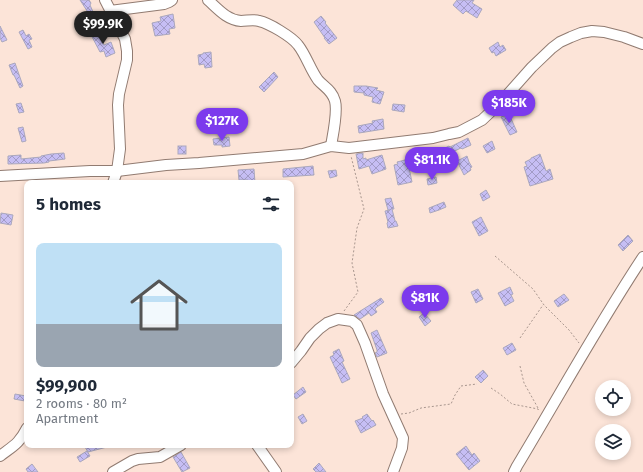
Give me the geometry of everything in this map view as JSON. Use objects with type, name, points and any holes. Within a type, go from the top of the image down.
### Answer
[{"type":"street","points":[[105,0],[125,39],[127,51],[127,60],[119,94],[120,150],[114,180]]},
{"type":"street","points":[[110,11],[164,4],[172,0]]},
{"type":"street","points":[[208,0],[221,13],[233,20],[260,21],[292,38],[298,45],[318,80],[330,90],[335,100],[336,110],[331,146]]},
{"type":"street","points":[[0,176],[117,171],[166,165],[303,154],[331,146],[349,148],[433,138],[471,126],[482,120],[552,48],[571,37],[592,31],[604,32],[643,44]]},
{"type":"street","points":[[514,472],[585,351],[643,257]]},
{"type":"street","points":[[294,359],[310,338],[327,323],[338,319],[352,321],[357,325],[383,394],[403,438],[402,448],[393,472]]},
{"type":"street","points":[[0,456],[16,444],[24,432]]},
{"type":"street","points":[[113,472],[132,461],[160,457],[177,448]]},
{"type":"street","points":[[259,448],[276,472]]},
{"type":"path","points":[[338,319],[358,292],[352,263],[357,228],[364,209],[349,148]]},
{"type":"path","points":[[495,256],[533,289],[544,305],[569,330],[585,351]]},
{"type":"path","points":[[520,338],[544,305]]},
{"type":"path","points":[[520,366],[524,383],[544,421]]},
{"type":"path","points":[[393,415],[409,413],[422,408],[452,404],[455,395],[461,386],[477,384]]},
{"type":"path","points":[[490,388],[512,404],[538,409]]},
{"type":"building","points":[[80,0],[89,0],[97,21],[94,22],[93,20],[86,23],[83,17],[89,14]]},
{"type":"building","points":[[457,0],[474,0],[472,3],[482,9],[477,18],[466,11],[463,14],[453,5]]},
{"type":"building","points":[[173,14],[175,28],[169,29],[170,34],[155,36],[152,23],[161,21],[160,17]]},
{"type":"building","points":[[321,16],[337,38],[329,44],[314,22]]},
{"type":"building","points":[[0,26],[7,40],[2,42],[0,38]]},
{"type":"building","points":[[23,30],[26,36],[29,34],[32,39],[29,40],[32,47],[28,49],[19,32]]},
{"type":"building","points":[[96,30],[104,45],[111,42],[115,53],[106,57],[104,51],[100,52],[90,33]]},
{"type":"building","points":[[498,42],[500,47],[503,45],[506,50],[496,56],[489,48]]},
{"type":"building","points":[[211,52],[212,67],[205,68],[204,64],[199,65],[198,55]]},
{"type":"building","points":[[15,63],[23,86],[20,88],[9,65]]},
{"type":"building","points":[[274,72],[278,77],[264,92],[259,87]]},
{"type":"building","points":[[354,86],[378,88],[376,90],[384,92],[380,104],[372,102],[373,97],[364,95],[364,93],[354,92]]},
{"type":"building","points":[[21,103],[24,112],[19,113],[16,104]]},
{"type":"building","points":[[393,104],[405,105],[404,112],[392,110]]},
{"type":"building","points":[[509,114],[517,132],[510,135],[501,117]]},
{"type":"building","points":[[383,119],[384,129],[359,133],[358,126]]},
{"type":"building","points":[[23,127],[26,141],[22,142],[18,128]]},
{"type":"building","points":[[229,137],[230,146],[222,147],[222,145],[214,145],[213,139]]},
{"type":"building","points":[[468,138],[471,145],[448,154],[445,148]]},
{"type":"building","points":[[492,141],[495,149],[487,153],[483,146]]},
{"type":"building","points":[[178,146],[186,146],[186,154],[178,154]]},
{"type":"building","points":[[64,153],[65,159],[44,163],[8,164],[8,156],[21,155],[21,159]]},
{"type":"building","points":[[363,153],[363,159],[366,158],[366,160],[382,155],[386,169],[372,174],[369,166],[359,169],[356,154]]},
{"type":"building","points":[[540,154],[546,171],[550,169],[553,179],[530,186],[524,167],[527,166],[525,162]]},
{"type":"building","points":[[467,156],[472,167],[470,168],[471,170],[464,175],[457,161]]},
{"type":"building","points":[[405,160],[406,163],[408,163],[412,182],[398,185],[394,165],[398,164],[397,162]]},
{"type":"building","points":[[313,166],[314,175],[283,177],[283,169]]},
{"type":"building","points":[[254,169],[255,180],[239,180],[238,170]]},
{"type":"building","points":[[336,170],[337,176],[330,178],[328,171]]},
{"type":"building","points":[[436,177],[437,183],[428,185],[427,179]]},
{"type":"building","points":[[486,190],[490,197],[483,201],[480,194]]},
{"type":"building","points":[[391,198],[395,221],[398,226],[388,228],[385,211],[390,210],[388,210],[385,199]]},
{"type":"building","points":[[444,202],[446,207],[430,213],[429,208]]},
{"type":"building","points":[[1,213],[13,215],[11,225],[0,223]]},
{"type":"building","points":[[481,217],[488,231],[479,236],[472,222]]},
{"type":"building","points":[[628,235],[633,241],[623,251],[618,245]]},
{"type":"building","points":[[510,287],[513,294],[511,295],[514,301],[505,306],[498,293]]},
{"type":"building","points":[[478,289],[483,299],[476,303],[471,292]]},
{"type":"building","points":[[564,294],[569,300],[558,307],[554,301]]},
{"type":"building","points":[[381,298],[384,302],[375,309],[377,312],[371,316],[369,313],[360,319],[354,315]]},
{"type":"building","points":[[424,313],[431,321],[425,326],[419,317]]},
{"type":"building","points":[[377,330],[387,353],[377,357],[375,353],[377,350],[371,333]]},
{"type":"building","points":[[512,343],[516,350],[507,355],[503,348]]},
{"type":"building","points":[[339,349],[344,361],[342,362],[350,379],[342,383],[330,357],[334,355],[333,352]]},
{"type":"building","points":[[483,370],[488,376],[481,383],[475,377]]},
{"type":"building","points":[[303,387],[306,392],[296,399],[294,394]]},
{"type":"building","points":[[15,394],[24,396],[24,401],[14,399]]},
{"type":"building","points":[[303,414],[307,421],[302,424],[298,417]]},
{"type":"building","points":[[367,414],[376,425],[361,433],[355,421],[363,418],[362,417]]},
{"type":"building","points":[[466,446],[472,455],[474,453],[480,461],[469,470],[456,454]]},
{"type":"building","points":[[86,448],[103,448],[88,452]]},
{"type":"building","points":[[87,451],[90,456],[80,462],[77,457]]},
{"type":"building","points":[[181,452],[190,468],[182,472],[173,457]]},
{"type":"building","points":[[319,463],[326,472],[316,472],[313,469]]},
{"type":"building","points":[[32,464],[38,472],[28,472],[26,469]]}]
